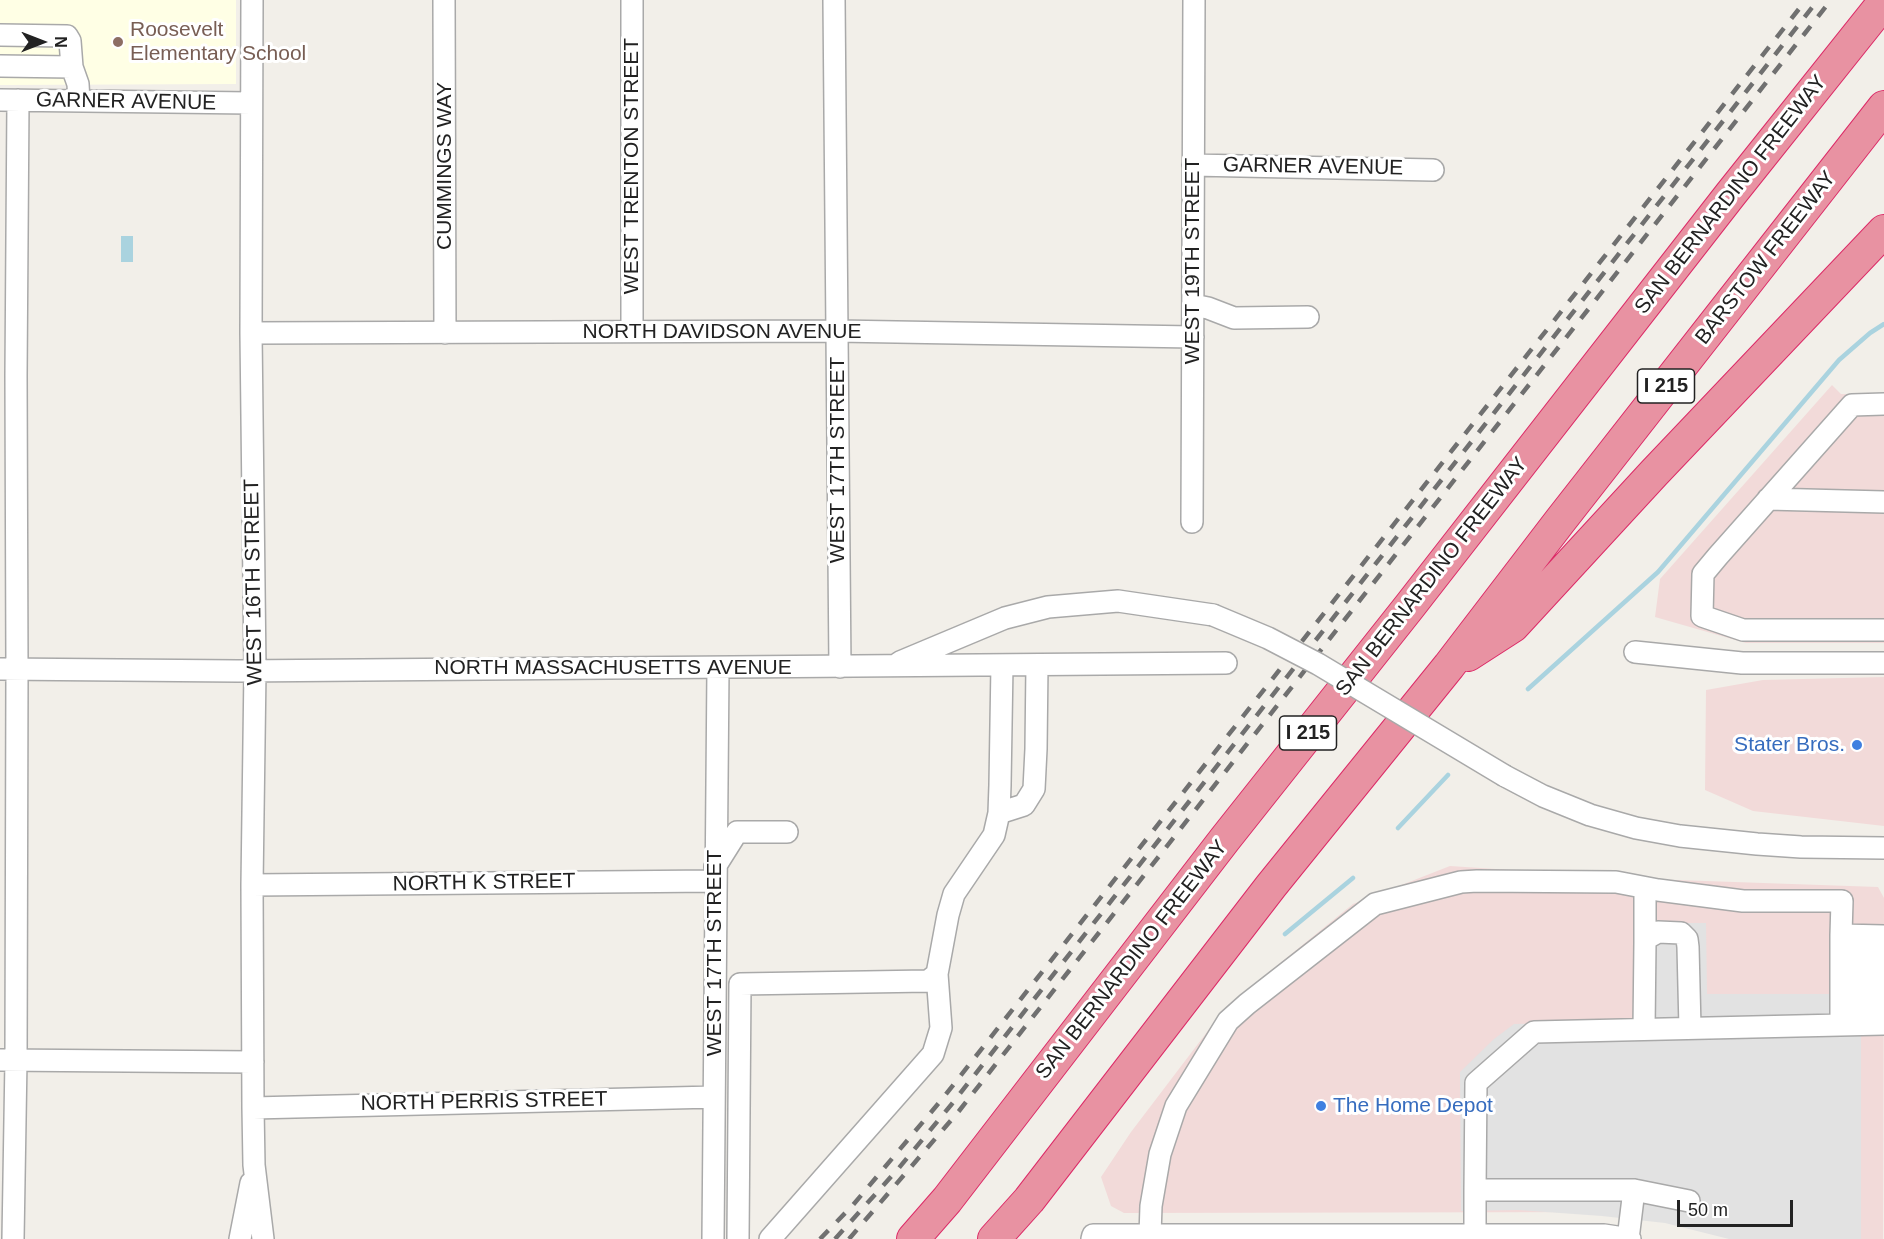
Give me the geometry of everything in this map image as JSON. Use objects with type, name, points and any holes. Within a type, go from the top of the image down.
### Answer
[{"type":"highway","name":"SAN BERNARDINO FREEWAY","points":[[914,1239],[947,1200],[1225,838],[1884,2]]},
{"type":"highway","name":"BARSTOW FREEWAY","points":[[1449,666],[1884,107]]},
{"type":"highway","points":[[1449,666],[1513,626],[1670,456],[1884,231]]},
{"type":"highway","name":"I 215","points":[[994,1239],[1029,1200],[1271,886],[1449,666]]},
{"type":"street","name":"WEST 16TH STREET","points":[[252,0],[251,333],[255,670],[252,885],[253,1108],[254,1165],[263,1239]]},
{"type":"street","name":"CUMMINGS WAY","points":[[444,0],[445,333]]},
{"type":"street","name":"WEST TRENTON STREET","points":[[633,0],[633,331]]},
{"type":"street","name":"WEST 17TH STREET","points":[[834,0],[840,667]]},
{"type":"street","name":"WEST 19TH STREET","points":[[1192,522],[1194,0]]},
{"type":"street","points":[[0,35],[67,36],[70,41],[72,67],[78,84],[80,101]]},
{"type":"street","points":[[0,66],[72,67]]},
{"type":"street","name":"GARNER AVENUE","points":[[9,100],[251,103]]},
{"type":"street","points":[[9,100],[16,375],[9,669],[8,1060],[13,1239]]},
{"type":"street","name":"GARNER AVENUE","points":[[1193,165],[1433,170]]},
{"type":"street","points":[[1192,305],[1208,308],[1234,318],[1308,317]]},
{"type":"street","name":"NORTH DAVIDSON AVENUE","points":[[251,333],[837,331],[1192,337]]},
{"type":"street","points":[[1884,404],[1852,405],[1703,574],[1702,616],[1743,630],[1884,630]]},
{"type":"street","points":[[1768,499],[1884,502]]},
{"type":"street","points":[[891,665],[1005,618],[1048,607],[1118,601],[1213,615],[1268,638],[1318,664],[1505,776],[1543,796],[1590,815],[1636,828],[1680,836],[1801,847],[1884,848]]},
{"type":"street","points":[[1635,652],[1742,663],[1884,663]]},
{"type":"street","name":"NORTH MASSACHUSETTS AVENUE","points":[[9,669],[718,668],[1226,663]]},
{"type":"street","points":[[999,813],[1024,805],[1034,789],[1037,664]]},
{"type":"street","points":[[770,1239],[933,1054],[941,1028],[937,974],[948,915],[954,894],[994,835],[999,813],[1002,665]]},
{"type":"street","name":"WEST 17TH STREET","points":[[713,1239],[718,668]]},
{"type":"street","points":[[715,874],[737,832],[788,832]]},
{"type":"street","name":"NORTH K STREET","points":[[252,885],[715,874]]},
{"type":"street","points":[[1150,1235],[1151,1206],[1160,1154],[1176,1106],[1228,1021],[1375,904],[1461,882],[1477,881],[1616,882],[1743,901],[1842,901],[1866,936],[1866,1024],[1534,1032],[1476,1083],[1475,1236]]},
{"type":"street","points":[[1644,1029],[1645,888]]},
{"type":"street","points":[[1645,942],[1658,932],[1681,933],[1687,939],[1690,1028]]},
{"type":"street","points":[[738,1239],[740,984],[928,981],[937,974]]},
{"type":"street","points":[[8,1060],[253,1062]]},
{"type":"street","name":"NORTH PERRIS STREET","points":[[253,1108],[714,1097]]},
{"type":"street","name":"WEST 16TH STREET","points":[[240,1239],[254,1165]]},
{"type":"street","points":[[1475,1190],[1634,1190],[1689,1201]]},
{"type":"street","points":[[1093,1237],[1604,1235],[1629,1239],[1634,1190]]},
{"type":"shaded area","name":"Roosevelt Elementary School","points":[[0,0],[236,0],[236,84],[0,85]]},
{"type":"shaded area","points":[[1832,385],[1841,394],[1884,395],[1884,643],[1746,643],[1655,617],[1660,579]]},
{"type":"shaded area","points":[[1884,677],[1884,826],[1753,811],[1705,790],[1706,690],[1763,680]]},
{"type":"shaded area","points":[[1450,866],[1648,879],[1878,887],[1884,898],[1883,1239],[1734,1239],[1697,1224],[1617,1212],[1124,1213],[1111,1206],[1101,1177],[1131,1132],[1226,1007],[1353,904]]},
{"type":"shaded area","points":[[1641,923],[1706,923],[1707,994],[1861,994],[1861,1239],[1729,1239],[1665,1223],[1602,1216],[1518,1210],[1461,1211],[1460,1072],[1494,1039],[1514,1024],[1640,1022]]},
{"type":"water","points":[[121,236],[133,236],[133,262],[121,262]]},
{"type":"waterway","points":[[1528,689],[1658,572],[1839,360],[1884,324]]},
{"type":"waterway","points":[[1398,828],[1448,775]]},
{"type":"waterway","points":[[1285,934],[1353,878]]},
{"type":"railway","points":[[820,1239],[853,1205],[943,1098],[1806,0]]},
{"type":"railway","points":[[835,1239],[898,1169],[951,1105],[1818,0]]},
{"type":"railway","points":[[849,1239],[959,1111],[1831,0]]},
{"type":"place","name":"Roosevelt Elementary School","points":[[118,42]]},
{"type":"place","name":"Stater Bros.","points":[[1857,745]]},
{"type":"place","name":"The Home Depot","points":[[1321,1106]]}]
